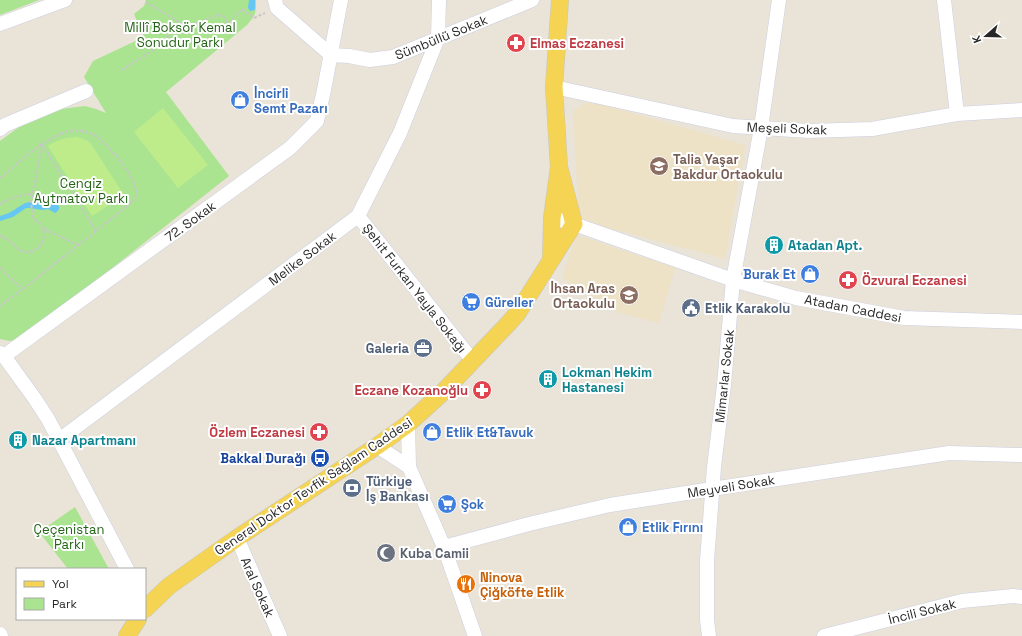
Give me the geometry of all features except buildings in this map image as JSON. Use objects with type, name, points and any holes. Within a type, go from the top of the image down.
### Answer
[{"type":"main road","points":[[560,0],[554,87],[559,167],[574,224]]},
{"type":"main road","points":[[551,260],[552,218],[559,167]]},
{"type":"main road","name":"General Doktor Tevfik Sağlam Caddesi","points":[[146,607],[169,586],[237,538],[408,424],[442,393],[513,318],[574,224]]},
{"type":"main road","name":"General Doktor Tevfik Sağlam Caddesi","points":[[127,636],[137,620]]},
{"type":"street","points":[[0,24],[65,0]]},
{"type":"street","name":"72. Sokak","points":[[2,355],[290,148],[317,121],[341,0]]},
{"type":"street","name":"Melike Sokak","points":[[59,440],[358,216],[400,133],[438,38],[439,0]]},
{"type":"street","name":"Sümbüllü Sokak","points":[[331,54],[370,60],[393,57],[532,0]]},
{"type":"street","name":"Mimarlar Sokak","points":[[709,636],[707,561],[714,467],[724,385],[733,280],[761,128],[779,0]]},
{"type":"street","points":[[944,0],[957,114]]},
{"type":"street","points":[[276,4],[331,54]]},
{"type":"street","name":"Meşeli Sokak","points":[[554,87],[733,126],[809,131],[872,129],[957,114],[1022,110]]},
{"type":"street","points":[[0,129],[5,125],[86,91]]},
{"type":"street","name":"Şehit Furkan Yayla Sokağı","points":[[358,216],[473,361]]},
{"type":"street","name":"Atadan Caddesi","points":[[552,218],[574,224],[733,280],[796,298],[904,318],[1022,322]]},
{"type":"street","points":[[2,355],[36,398],[126,568]]},
{"type":"street","points":[[408,424],[409,467],[444,547],[475,636]]},
{"type":"street","points":[[377,446],[409,467]]},
{"type":"street","name":"Meyveli Sokak","points":[[444,547],[529,524],[610,505],[949,453],[1022,455]]},
{"type":"street","name":"Aral Sokak","points":[[237,538],[280,636]]},
{"type":"street","name":"İncili Sokak","points":[[824,636],[962,600],[1013,596],[1022,597]]},
{"type":"path","points":[[146,2],[182,24],[188,26],[218,16],[223,16],[234,31],[237,28],[230,22],[242,9],[254,18],[276,4]]},
{"type":"path","points":[[122,70],[154,49],[182,24]]},
{"type":"path","points":[[0,178],[42,144],[57,135],[72,131],[85,131],[95,136],[108,148],[126,169],[136,190],[136,196],[125,208],[0,306]]},
{"type":"path","points":[[0,236],[25,252],[31,252],[41,246],[44,229],[41,224],[33,218],[31,202],[42,144]]},
{"type":"path","points":[[42,144],[96,231]]},
{"type":"path","points":[[0,204],[7,199],[20,195],[32,194]]},
{"type":"path","points":[[44,229],[78,245]]},
{"type":"path","points":[[0,268],[23,289]]},
{"type":"shaded area","name":"Talia Yaşar Bakdur Ortaokulu","points":[[589,101],[745,145],[725,259],[579,220],[573,111]]},
{"type":"shaded area","name":"İhsan Aras Ortaokulu","points":[[577,235],[675,268],[659,323],[617,312],[562,278]]},
{"type":"green space","points":[[0,0],[39,0],[0,15]]},
{"type":"green space","name":"Cengiz Aytmatov Parkı","points":[[146,0],[256,0],[255,14],[247,25],[166,92],[229,176],[116,265],[18,339],[10,341],[0,339],[0,141],[19,127],[61,109],[85,106],[106,113],[84,77],[93,61],[144,37],[134,14],[144,6]]},
{"type":"green space","points":[[163,108],[208,165],[178,188],[134,132]]},
{"type":"green space","points":[[77,137],[86,140],[91,144],[124,195],[92,216],[48,146],[62,139]]},
{"type":"green space","name":"Çeçenistan Parkı","points":[[75,507],[108,568],[67,568],[39,532]]},
{"type":"water","points":[[249,0],[255,0],[255,10],[250,11],[248,8]]},
{"type":"water","points":[[43,200],[56,204],[59,208],[58,210],[55,213],[48,209],[43,210],[26,208],[13,217],[0,221],[0,216],[9,213],[25,203]]},
{"type":"place","name":"Elmas Eczanesi","points":[[516,43]]},
{"type":"place","name":"İncirli Semt Pazarı","points":[[240,100]]},
{"type":"place","name":"Talia Yaşar Bakdur Ortaokulu","points":[[659,166]]},
{"type":"place","name":"Atadan Apt.","points":[[774,245]]},
{"type":"place","name":"Burak Et","points":[[810,274]]},
{"type":"place","name":"Özvural Eczanesi","points":[[848,280]]},
{"type":"place","name":"İhsan Aras Ortaokulu","points":[[629,295]]},
{"type":"place","name":"Güreller","points":[[471,302]]},
{"type":"place","name":"Etlik Karakolu","points":[[691,308]]},
{"type":"place","name":"Galeria","points":[[423,348]]},
{"type":"place","name":"Lokman Hekim Hastanesi","points":[[548,379]]},
{"type":"place","name":"Eczane Kozanoğlu","points":[[482,390]]},
{"type":"place","name":"Özlem Eczanesi","points":[[319,432]]},
{"type":"place","name":"Etlik Et&Tavuk","points":[[432,432]]},
{"type":"place","name":"Nazar Apartmanı","points":[[18,440]]},
{"type":"place","name":"Bakkal Durağı","points":[[320,458]]},
{"type":"place","name":"Türkiye İş Bankası","points":[[352,488]]},
{"type":"place","name":"Şok","points":[[447,504]]},
{"type":"place","name":"Etlik Fırını","points":[[628,527]]},
{"type":"place","name":"Kuba Camii","points":[[386,553]]},
{"type":"place","name":"Ninova Çiğköfte Etlik","points":[[466,584]]},
{"type":"park label","name":"Millî Boksör Kemal Sonudur Parkı","points":[[180,34]]}]
